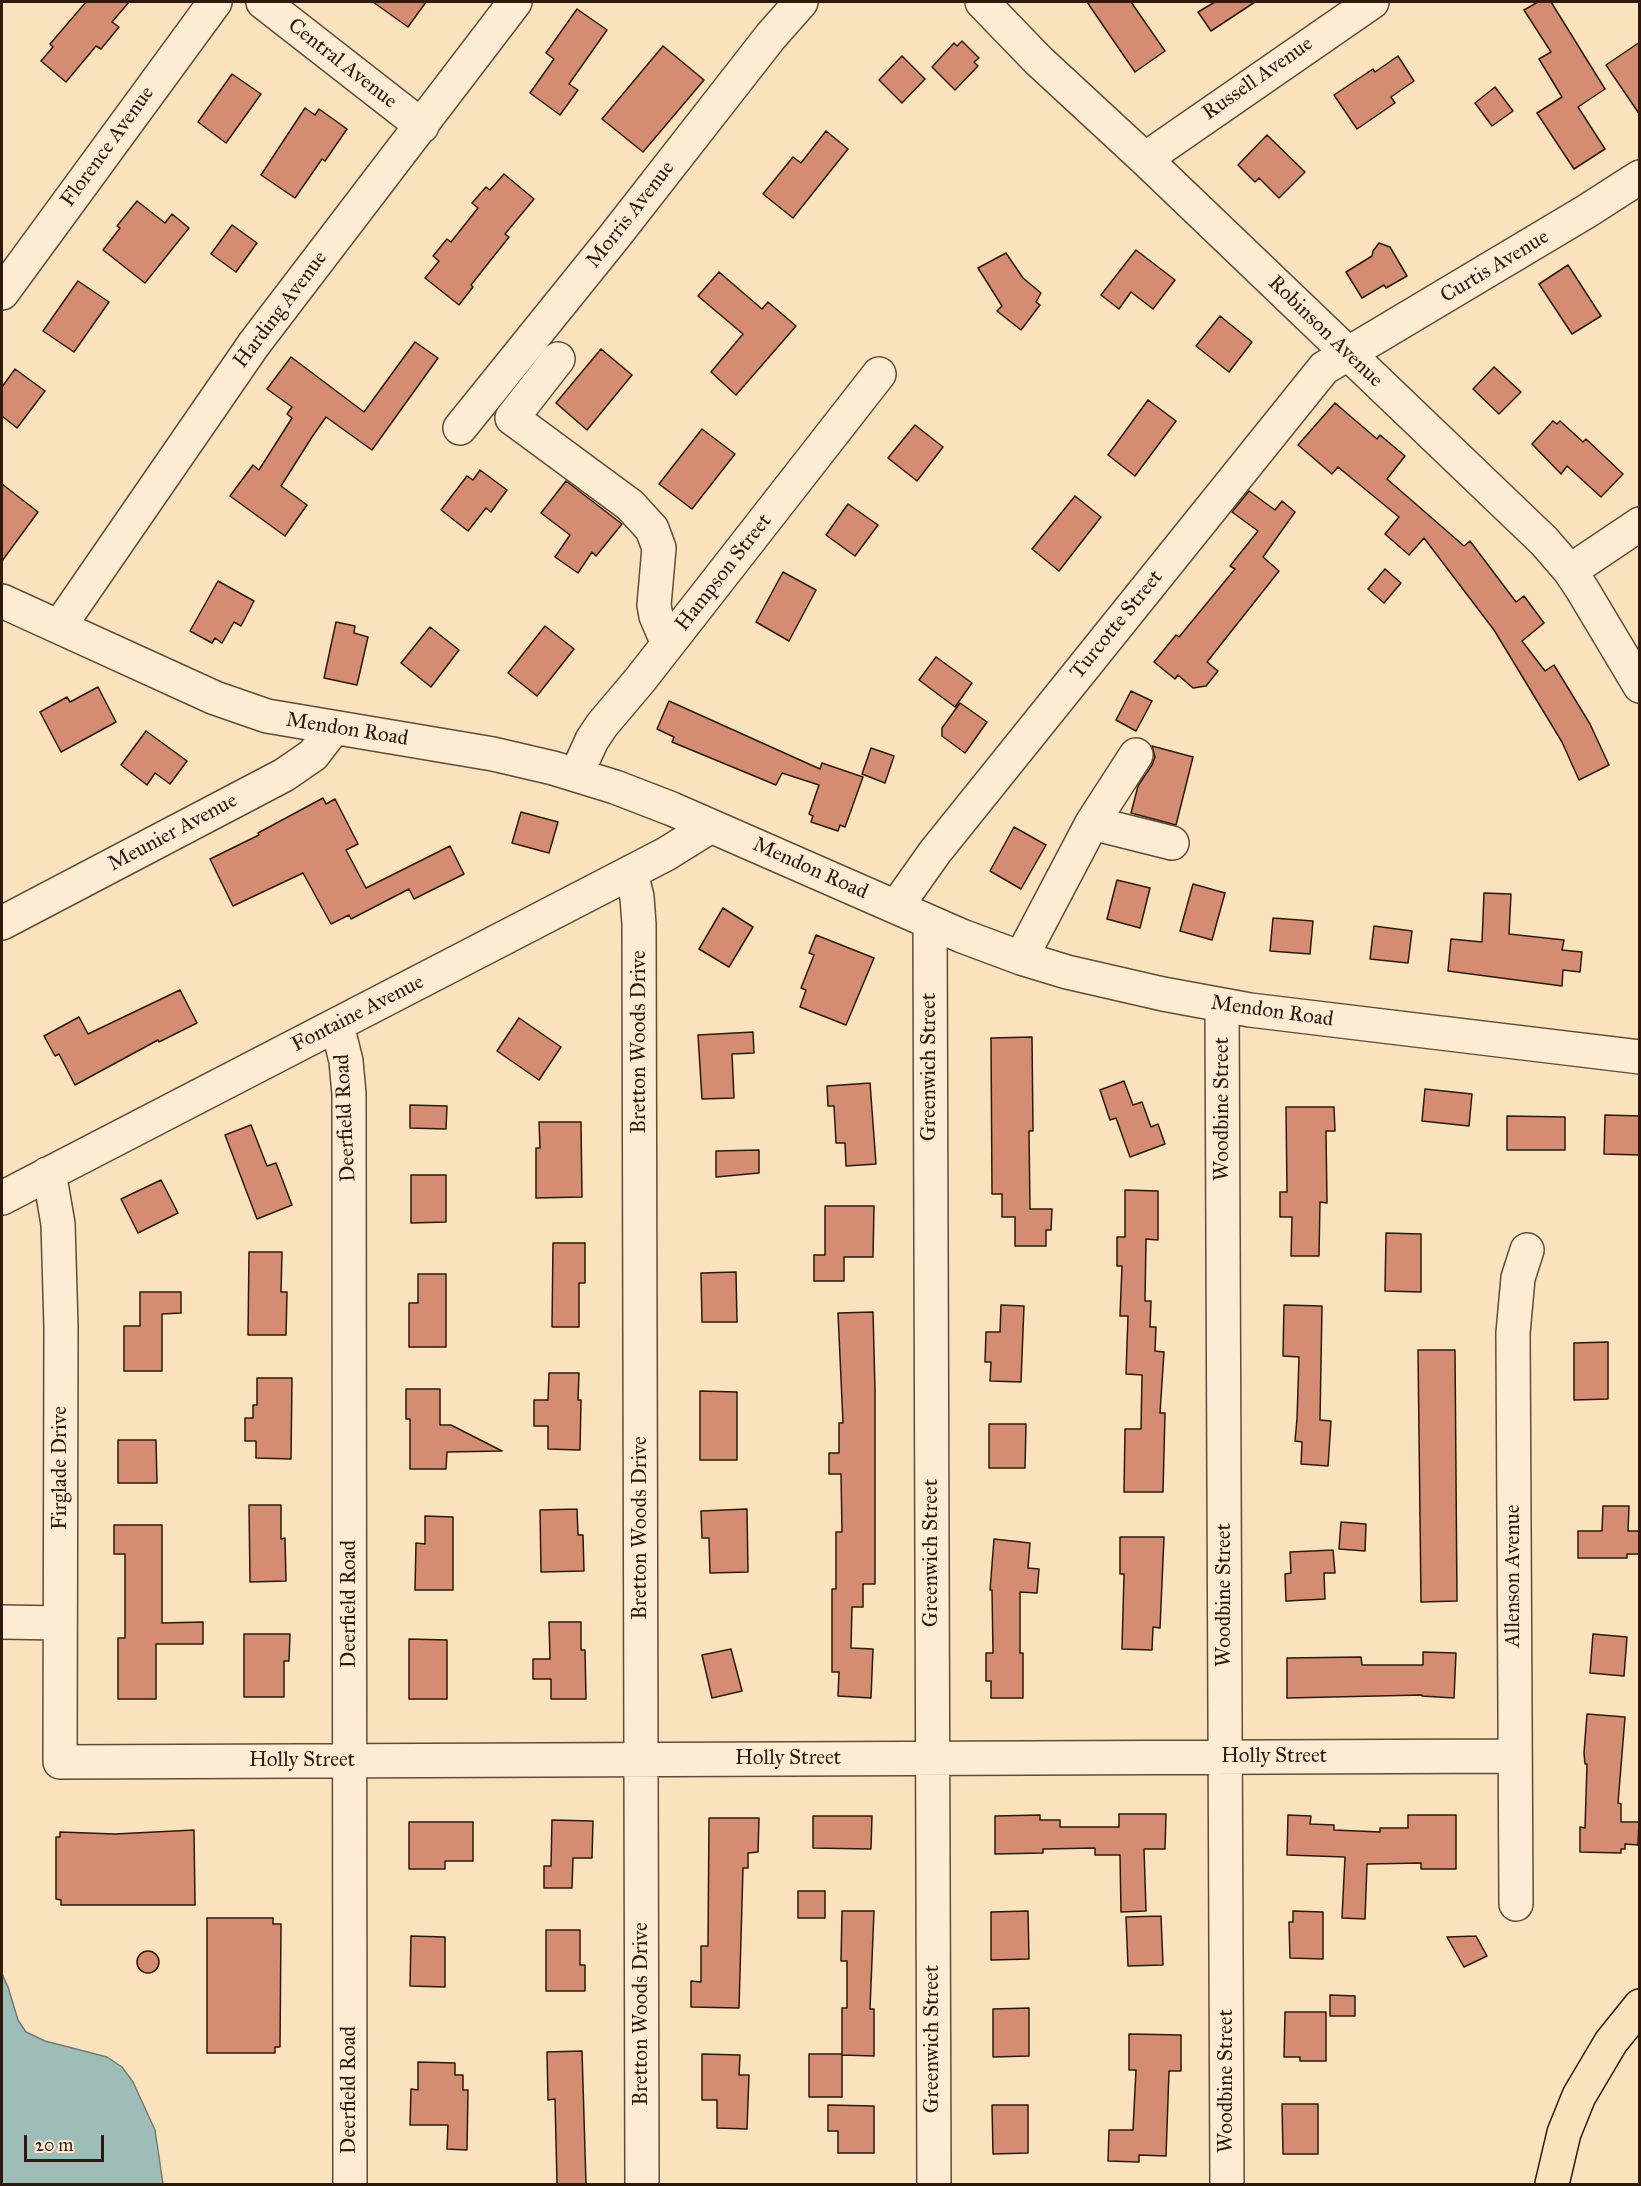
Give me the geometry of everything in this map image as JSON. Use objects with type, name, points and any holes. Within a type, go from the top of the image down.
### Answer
[{"type":"highway","points":[[1552,2184],[1564,2133],[1579,2096],[1611,2042],[1640,2006]]},
{"type":"street","name":"Florence Avenue","points":[[2,293],[215,2]]},
{"type":"street","name":"Central Avenue","points":[[263,2],[422,126]]},
{"type":"street","name":"Harding Avenue","points":[[59,627],[254,344],[515,2]]},
{"type":"street","name":"Morris Avenue","points":[[460,428],[614,237],[771,36],[801,2]]},
{"type":"street","name":"Robinson Avenue","points":[[982,2],[1038,60],[1145,159],[1544,541],[1570,572],[1640,686]]},
{"type":"street","name":"Russell Avenue","points":[[1145,159],[1372,2]]},
{"type":"street","name":"Curtis Avenue","points":[[1348,354],[1640,177]]},
{"type":"street","name":"Turcotte Street","points":[[896,907],[935,852],[1324,368],[1348,354]]},
{"type":"street","points":[[558,359],[512,418],[630,505],[652,529],[659,548],[654,605],[656,616],[668,644]]},
{"type":"street","name":"Hampson Street","points":[[576,775],[596,732],[668,644],[879,374]]},
{"type":"street","points":[[1570,572],[1640,524]]},
{"type":"street","name":"Mendon Road","points":[[2,601],[240,708],[333,729],[455,747],[523,761],[634,794],[930,922],[1021,958],[1068,972],[1128,987],[1222,1005],[1640,1057]]},
{"type":"street","name":"Meunier Avenue","points":[[2,923],[284,775],[313,755],[333,729]]},
{"type":"street","points":[[1021,958],[1092,823],[1136,755]]},
{"type":"street","points":[[1092,823],[1172,843]]},
{"type":"street","name":"Fontaine Avenue","points":[[2,1198],[678,848],[711,826]]},
{"type":"street","name":"Bretton Woods Drive","points":[[631,872],[637,897],[639,924],[642,2184]]},
{"type":"street","name":"Greenwich Street","points":[[930,922],[934,2184]]},
{"type":"street","name":"Woodbine Street","points":[[1222,1005],[1227,2184]]},
{"type":"street","name":"Deerfield Road","points":[[337,1024],[346,1061],[349,1094],[350,2184]]},
{"type":"street","name":"Firglade Drive","points":[[47,1174],[55,1202],[59,1236],[61,1327],[60,1762]]},
{"type":"street","name":"Allenson Avenue","points":[[1516,1904],[1513,1333],[1518,1278],[1527,1250]]},
{"type":"street","points":[[2,1622],[60,1623]]},
{"type":"street","name":"Holly Street","points":[[60,1762],[1515,1756]]},
{"type":"water","points":[[2,1974],[18,2020],[26,2032],[45,2041],[107,2057],[122,2067],[133,2082],[155,2130],[163,2184],[2,2184]]},
{"type":"building","points":[[86,2],[129,2],[112,22],[119,27],[101,49],[96,46],[66,82],[41,61],[53,47],[50,44]]},
{"type":"building","points":[[373,2],[426,2],[408,27]]},
{"type":"building","points":[[1087,2],[1131,2],[1165,51],[1135,72]]},
{"type":"building","points":[[1215,2],[1255,2],[1211,31],[1198,12]]},
{"type":"building","points":[[1538,2],[1551,2],[1605,89],[1578,107],[1605,149],[1574,169],[1537,113],[1562,97],[1539,59],[1551,52],[1524,10]]},
{"type":"building","points":[[577,9],[607,30],[569,84],[578,90],[560,115],[530,93],[554,59],[546,53]]},
{"type":"building","points":[[962,41],[979,58],[974,62],[978,66],[955,90],[932,67],[954,43],[957,46]]},
{"type":"building","points":[[1640,42],[1640,115],[1606,65]]},
{"type":"building","points":[[663,46],[704,80],[643,152],[602,119]]},
{"type":"building","points":[[902,56],[925,79],[902,103],[879,80]]},
{"type":"building","points":[[1398,56],[1414,81],[1391,97],[1395,103],[1357,129],[1334,95],[1373,69],[1375,72]]},
{"type":"building","points":[[232,74],[261,94],[226,143],[198,122]]},
{"type":"building","points":[[1495,87],[1513,111],[1492,126],[1475,103]]},
{"type":"building","points":[[305,108],[315,115],[319,109],[347,129],[325,161],[322,159],[295,198],[261,175]]},
{"type":"building","points":[[826,131],[848,149],[793,218],[763,194],[793,157],[801,163]]},
{"type":"building","points":[[1267,135],[1305,172],[1279,198],[1259,178],[1255,182],[1238,165]]},
{"type":"building","points":[[504,174],[534,199],[505,234],[509,237],[471,285],[473,287],[459,305],[425,278],[439,261],[433,256],[447,239],[451,242],[478,208],[472,203],[486,187],[490,190]]},
{"type":"building","points":[[137,201],[165,223],[172,214],[189,228],[145,283],[103,250],[120,228],[117,226]]},
{"type":"building","points":[[232,225],[257,243],[236,272],[211,254]]},
{"type":"building","points":[[1379,243],[1390,247],[1407,276],[1386,288],[1384,285],[1362,298],[1346,272],[1372,256]]},
{"type":"building","points":[[1136,250],[1175,280],[1153,309],[1131,292],[1119,309],[1101,295]]},
{"type":"building","points":[[1006,253],[1023,278],[1041,293],[1036,302],[1040,305],[1021,330],[997,311],[1002,306],[978,268]]},
{"type":"building","points":[[1568,265],[1601,316],[1572,334],[1539,284]]},
{"type":"building","points":[[719,272],[762,309],[768,302],[796,326],[736,395],[711,372],[743,334],[698,296]]},
{"type":"building","points":[[78,281],[109,302],[74,352],[43,331]]},
{"type":"building","points":[[1220,316],[1252,342],[1229,372],[1196,346]]},
{"type":"building","points":[[415,342],[438,358],[372,450],[326,417],[312,437],[281,486],[307,505],[285,536],[230,496],[253,465],[259,470],[292,418],[287,414],[292,407],[267,389],[291,357],[364,412]]},
{"type":"building","points":[[601,349],[632,375],[587,430],[556,403]]},
{"type":"building","points":[[1494,367],[1521,392],[1499,414],[1473,389]]},
{"type":"building","points":[[15,369],[45,391],[17,428],[2,416],[2,387]]},
{"type":"building","points":[[1148,400],[1176,421],[1135,476],[1108,455]]},
{"type":"building","points":[[1335,403],[1377,439],[1380,435],[1405,456],[1387,479],[1464,546],[1470,541],[1516,602],[1524,596],[1544,623],[1522,641],[1545,671],[1554,665],[1590,724],[1609,765],[1579,780],[1562,742],[1494,630],[1424,538],[1409,555],[1385,534],[1399,517],[1338,467],[1332,474],[1298,445]]},
{"type":"building","points":[[1553,421],[1557,424],[1560,421],[1583,442],[1586,439],[1623,474],[1601,497],[1567,466],[1561,474],[1532,444]]},
{"type":"building","points":[[915,425],[943,447],[917,481],[888,458]]},
{"type":"building","points":[[702,429],[735,454],[692,509],[659,484]]},
{"type":"building","points":[[480,470],[507,490],[491,512],[486,508],[468,531],[441,510],[467,476],[473,480]]},
{"type":"building","points":[[566,481],[622,524],[596,556],[592,552],[578,573],[555,557],[570,535],[541,513]]},
{"type":"building","points":[[2,484],[38,512],[2,561]]},
{"type":"building","points":[[1249,491],[1275,510],[1282,501],[1295,512],[1263,557],[1279,571],[1207,662],[1218,671],[1206,686],[1193,688],[1178,675],[1175,679],[1154,662],[1176,635],[1179,637],[1235,569],[1230,566],[1258,531],[1232,512]]},
{"type":"building","points":[[1075,496],[1101,517],[1059,571],[1032,549]]},
{"type":"building","points":[[848,504],[878,525],[855,556],[826,535]]},
{"type":"building","points":[[1385,569],[1401,583],[1384,603],[1368,589]]},
{"type":"building","points":[[783,572],[816,590],[789,641],[756,622]]},
{"type":"building","points":[[218,581],[254,601],[241,626],[234,622],[222,643],[215,638],[212,643],[190,631]]},
{"type":"building","points":[[336,622],[355,626],[354,633],[368,637],[357,685],[324,678]]},
{"type":"building","points":[[545,626],[574,649],[537,696],[508,673]]},
{"type":"building","points":[[430,627],[459,650],[431,687],[401,663]]},
{"type":"building","points":[[936,657],[972,683],[955,707],[919,680]]},
{"type":"building","points":[[98,687],[116,722],[61,752],[40,712],[67,697],[70,702]]},
{"type":"building","points":[[1131,691],[1152,701],[1136,731],[1116,720]]},
{"type":"building","points":[[669,701],[820,769],[822,763],[863,777],[845,827],[840,825],[838,831],[811,822],[813,816],[809,814],[819,785],[782,773],[776,785],[672,742],[674,737],[657,729]]},
{"type":"building","points":[[960,703],[987,722],[965,753],[942,736],[942,728]]},
{"type":"building","points":[[146,731],[187,761],[170,784],[155,773],[147,785],[121,765]]},
{"type":"building","points":[[1152,746],[1193,757],[1176,825],[1131,813],[1138,786],[1155,757]]},
{"type":"building","points":[[871,748],[894,756],[885,783],[862,774]]},
{"type":"building","points":[[323,798],[326,804],[335,799],[358,844],[346,850],[366,888],[450,846],[464,874],[414,899],[409,889],[351,919],[349,915],[331,924],[303,873],[233,906],[210,859],[259,835],[258,833]]},
{"type":"building","points":[[521,812],[558,822],[549,853],[512,843]]},
{"type":"building","points":[[1014,827],[1046,845],[1021,889],[990,871]]},
{"type":"building","points":[[1117,880],[1150,888],[1140,928],[1107,919]]},
{"type":"building","points":[[1193,884],[1225,893],[1212,940],[1180,931]]},
{"type":"building","points":[[1484,893],[1511,894],[1509,934],[1564,940],[1562,950],[1582,952],[1580,972],[1563,970],[1562,986],[1448,971],[1451,939],[1482,942]]},
{"type":"building","points":[[723,908],[753,927],[729,967],[699,949]]},
{"type":"building","points":[[1273,918],[1313,921],[1310,954],[1270,951]]},
{"type":"building","points":[[1374,926],[1412,931],[1408,963],[1370,959]]},
{"type":"building","points":[[816,935],[874,958],[846,1025],[800,1007],[806,990],[801,988],[814,955],[809,953]]},
{"type":"building","points":[[180,990],[197,1023],[159,1042],[158,1040],[75,1085],[59,1054],[55,1056],[44,1036],[79,1017],[88,1034]]},
{"type":"building","points":[[519,1018],[561,1047],[539,1080],[497,1051]]},
{"type":"building","points":[[753,1032],[754,1053],[732,1054],[734,1098],[702,1099],[698,1035]]},
{"type":"building","points":[[1032,1037],[1033,1131],[1029,1131],[1030,1209],[1052,1209],[1051,1230],[1046,1230],[1046,1246],[1015,1246],[1015,1217],[1002,1217],[1002,1194],[992,1194],[991,1038]]},
{"type":"building","points":[[1124,1081],[1133,1105],[1142,1102],[1151,1127],[1158,1124],[1165,1144],[1130,1157],[1116,1118],[1110,1120],[1100,1090]]},
{"type":"building","points":[[870,1083],[876,1164],[846,1166],[845,1143],[836,1143],[834,1106],[828,1106],[827,1086]]},
{"type":"building","points":[[1425,1089],[1472,1094],[1469,1126],[1422,1121]]},
{"type":"building","points":[[410,1105],[447,1106],[446,1129],[410,1128]]},
{"type":"building","points":[[1286,1107],[1334,1107],[1335,1131],[1326,1131],[1327,1203],[1320,1202],[1319,1256],[1291,1256],[1292,1217],[1280,1217],[1280,1192],[1287,1192]]},
{"type":"building","points":[[1605,1115],[1640,1116],[1640,1155],[1604,1154]]},
{"type":"building","points":[[1507,1116],[1565,1117],[1565,1150],[1507,1150]]},
{"type":"building","points":[[539,1122],[581,1122],[582,1197],[536,1198],[536,1148],[540,1148]]},
{"type":"building","points":[[251,1125],[267,1166],[276,1163],[292,1205],[257,1219],[225,1135]]},
{"type":"building","points":[[759,1150],[759,1173],[716,1177],[716,1151]]},
{"type":"building","points":[[411,1175],[446,1175],[446,1222],[411,1223]]},
{"type":"building","points":[[161,1180],[178,1213],[138,1233],[121,1199]]},
{"type":"building","points":[[1125,1190],[1158,1191],[1158,1240],[1146,1239],[1145,1301],[1151,1301],[1150,1327],[1156,1327],[1155,1351],[1164,1352],[1160,1413],[1165,1413],[1163,1492],[1124,1492],[1125,1429],[1141,1429],[1142,1375],[1126,1374],[1128,1316],[1120,1316],[1122,1266],[1117,1266],[1117,1237],[1125,1237]]},
{"type":"building","points":[[825,1206],[874,1206],[873,1257],[844,1257],[844,1281],[814,1281],[814,1255],[825,1255]]},
{"type":"building","points":[[1386,1233],[1421,1234],[1421,1292],[1385,1291]]},
{"type":"building","points":[[553,1243],[585,1243],[585,1283],[579,1283],[579,1327],[552,1327]]},
{"type":"building","points":[[249,1252],[282,1252],[281,1292],[287,1292],[286,1335],[248,1335]]},
{"type":"building","points":[[736,1272],[737,1322],[702,1322],[701,1273]]},
{"type":"building","points":[[418,1274],[446,1274],[446,1347],[409,1347],[409,1303],[418,1303]]},
{"type":"building","points":[[140,1292],[181,1292],[181,1313],[162,1314],[162,1371],[124,1371],[124,1326],[140,1326]]},
{"type":"building","points":[[1001,1305],[1024,1306],[1021,1382],[990,1381],[991,1362],[985,1362],[986,1332],[1000,1332]]},
{"type":"building","points":[[1284,1305],[1322,1306],[1320,1420],[1331,1421],[1328,1466],[1301,1464],[1302,1442],[1295,1441],[1299,1357],[1283,1356]]},
{"type":"building","points":[[873,1312],[875,1584],[863,1584],[863,1607],[852,1607],[851,1648],[873,1649],[871,1698],[838,1696],[839,1672],[832,1672],[832,1589],[836,1589],[836,1532],[842,1532],[841,1474],[829,1474],[829,1453],[839,1453],[839,1423],[843,1423],[838,1313]]},
{"type":"building","points":[[1608,1342],[1608,1399],[1574,1400],[1574,1343]]},
{"type":"building","points":[[1418,1350],[1455,1350],[1457,1601],[1421,1602]]},
{"type":"building","points":[[549,1373],[579,1373],[580,1450],[548,1449],[548,1426],[534,1426],[534,1400],[548,1400]]},
{"type":"building","points":[[257,1378],[292,1378],[291,1459],[256,1458],[256,1441],[245,1441],[245,1418],[253,1418],[253,1405],[257,1405]]},
{"type":"building","points":[[406,1389],[440,1389],[440,1425],[451,1425],[502,1451],[447,1452],[446,1469],[410,1469],[410,1419],[406,1419]]},
{"type":"building","points":[[700,1391],[737,1392],[737,1460],[700,1460]]},
{"type":"building","points":[[989,1424],[1026,1424],[1025,1468],[989,1468]]},
{"type":"building","points":[[118,1440],[156,1440],[157,1483],[118,1483]]},
{"type":"building","points":[[249,1505],[281,1505],[281,1539],[285,1538],[286,1581],[250,1582]]},
{"type":"building","points":[[1603,1506],[1629,1506],[1628,1531],[1640,1531],[1640,1554],[1627,1554],[1627,1558],[1578,1558],[1578,1531],[1602,1531]]},
{"type":"building","points":[[577,1509],[578,1535],[583,1535],[584,1571],[541,1572],[540,1510]]},
{"type":"building","points":[[747,1509],[748,1572],[710,1573],[709,1538],[702,1538],[701,1511]]},
{"type":"building","points":[[425,1516],[453,1517],[453,1590],[415,1590],[416,1543],[425,1544]]},
{"type":"building","points":[[1341,1522],[1366,1524],[1365,1551],[1339,1549]]},
{"type":"building","points":[[114,1525],[162,1525],[162,1623],[203,1622],[203,1644],[156,1644],[156,1699],[118,1699],[118,1638],[125,1638],[125,1554],[114,1554]]},
{"type":"building","points":[[1120,1537],[1164,1537],[1160,1628],[1153,1627],[1152,1650],[1122,1649],[1124,1574],[1120,1574]]},
{"type":"building","points":[[994,1539],[1030,1543],[1028,1568],[1039,1569],[1037,1593],[1020,1592],[1023,1698],[991,1698],[991,1681],[986,1681],[986,1653],[993,1653],[992,1590],[990,1590]]},
{"type":"building","points":[[1333,1550],[1335,1573],[1324,1573],[1325,1599],[1286,1601],[1285,1574],[1291,1573],[1290,1552]]},
{"type":"building","points":[[549,1622],[581,1622],[581,1650],[585,1650],[586,1699],[551,1699],[551,1679],[533,1679],[533,1659],[550,1659]]},
{"type":"building","points":[[244,1634],[290,1634],[289,1661],[284,1661],[284,1697],[244,1697]]},
{"type":"building","points":[[1593,1634],[1627,1637],[1624,1676],[1590,1673]]},
{"type":"building","points":[[409,1639],[447,1640],[447,1699],[409,1699]]},
{"type":"building","points":[[731,1649],[742,1691],[712,1698],[702,1655]]},
{"type":"building","points":[[1423,1652],[1456,1653],[1454,1698],[1422,1695],[1287,1698],[1287,1658],[1361,1657],[1362,1665],[1423,1665]]},
{"type":"building","points":[[1587,1714],[1625,1717],[1618,1803],[1621,1804],[1621,1822],[1639,1822],[1638,1845],[1625,1844],[1625,1849],[1621,1849],[1621,1853],[1580,1852],[1580,1827],[1585,1828],[1587,1764],[1585,1764],[1584,1753]]},
{"type":"building","points":[[1119,1814],[1166,1814],[1165,1849],[1144,1849],[1146,1911],[1121,1912],[1120,1855],[1095,1855],[1095,1848],[1043,1849],[1043,1853],[995,1854],[995,1816],[1040,1815],[1040,1820],[1060,1820],[1060,1827],[1119,1827]]},
{"type":"building","points":[[1288,1815],[1311,1816],[1310,1824],[1334,1825],[1334,1830],[1380,1832],[1380,1828],[1408,1828],[1408,1815],[1456,1815],[1456,1869],[1421,1869],[1421,1863],[1367,1864],[1365,1919],[1342,1918],[1345,1857],[1287,1855]]},
{"type":"building","points":[[813,1816],[872,1816],[871,1849],[813,1848]]},
{"type":"building","points":[[709,1818],[759,1818],[758,1852],[748,1853],[748,1868],[743,1868],[739,2008],[691,2007],[691,1981],[701,1982],[701,1946],[708,1946]]},
{"type":"building","points":[[552,1820],[593,1821],[592,1858],[573,1858],[572,1888],[544,1888],[544,1866],[551,1866]]},
{"type":"building","points":[[409,1822],[473,1822],[473,1861],[445,1861],[445,1869],[409,1869]]},
{"type":"building","points":[[194,1830],[195,1905],[61,1905],[61,1900],[56,1899],[56,1837],[60,1837],[60,1832],[115,1834]]},
{"type":"building","points":[[798,1891],[825,1891],[825,1918],[798,1918]]},
{"type":"building","points":[[842,1911],[874,1911],[870,2009],[874,2009],[874,2056],[842,2055],[842,2097],[809,2097],[809,2054],[842,2054],[842,2008],[847,2008],[847,1961],[841,1961]]},
{"type":"building","points":[[1028,1911],[1029,1959],[991,1960],[991,1912]]},
{"type":"building","points":[[1293,1911],[1323,1912],[1323,1959],[1290,1958],[1289,1922],[1293,1922]]},
{"type":"building","points":[[1161,1916],[1163,1965],[1128,1966],[1126,1917]]},
{"type":"building","points":[[207,1918],[273,1918],[273,1924],[281,1924],[280,2047],[275,2047],[275,2053],[207,2053]]},
{"type":"building","points":[[546,1930],[580,1930],[580,1965],[585,1965],[585,1991],[546,1991]]},
{"type":"building","points":[[411,1936],[445,1937],[445,1987],[410,1986]]},
{"type":"building","points":[[1476,1936],[1487,1956],[1464,1967],[1447,1937]]},
{"type":"building","points":[[148,1951],[156,1954],[159,1962],[156,1970],[148,1973],[140,1970],[137,1962],[140,1954]]},
{"type":"building","points":[[1330,1995],[1355,1996],[1355,2016],[1330,2016]]},
{"type":"building","points":[[1029,2008],[1029,2056],[993,2057],[993,2009]]},
{"type":"building","points":[[1285,2012],[1326,2012],[1326,2061],[1300,2061],[1300,2057],[1284,2057]]},
{"type":"building","points":[[1129,2034],[1181,2035],[1181,2071],[1169,2071],[1166,2156],[1139,2155],[1139,2162],[1108,2161],[1109,2130],[1133,2130],[1136,2070],[1129,2070]]},
{"type":"building","points":[[582,2051],[586,2184],[557,2184],[555,2099],[548,2100],[547,2052]]},
{"type":"building","points":[[702,2054],[740,2055],[739,2075],[749,2075],[747,2129],[717,2128],[717,2100],[702,2100]]},
{"type":"building","points":[[418,2062],[455,2063],[455,2075],[463,2075],[463,2090],[468,2090],[467,2150],[447,2149],[448,2125],[410,2125],[411,2089],[418,2090]]},
{"type":"building","points":[[1282,2104],[1318,2104],[1318,2154],[1283,2154]]},
{"type":"building","points":[[828,2105],[874,2106],[874,2153],[838,2153],[838,2131],[828,2131]]},
{"type":"building","points":[[992,2105],[1028,2105],[1028,2153],[993,2154]]}]
